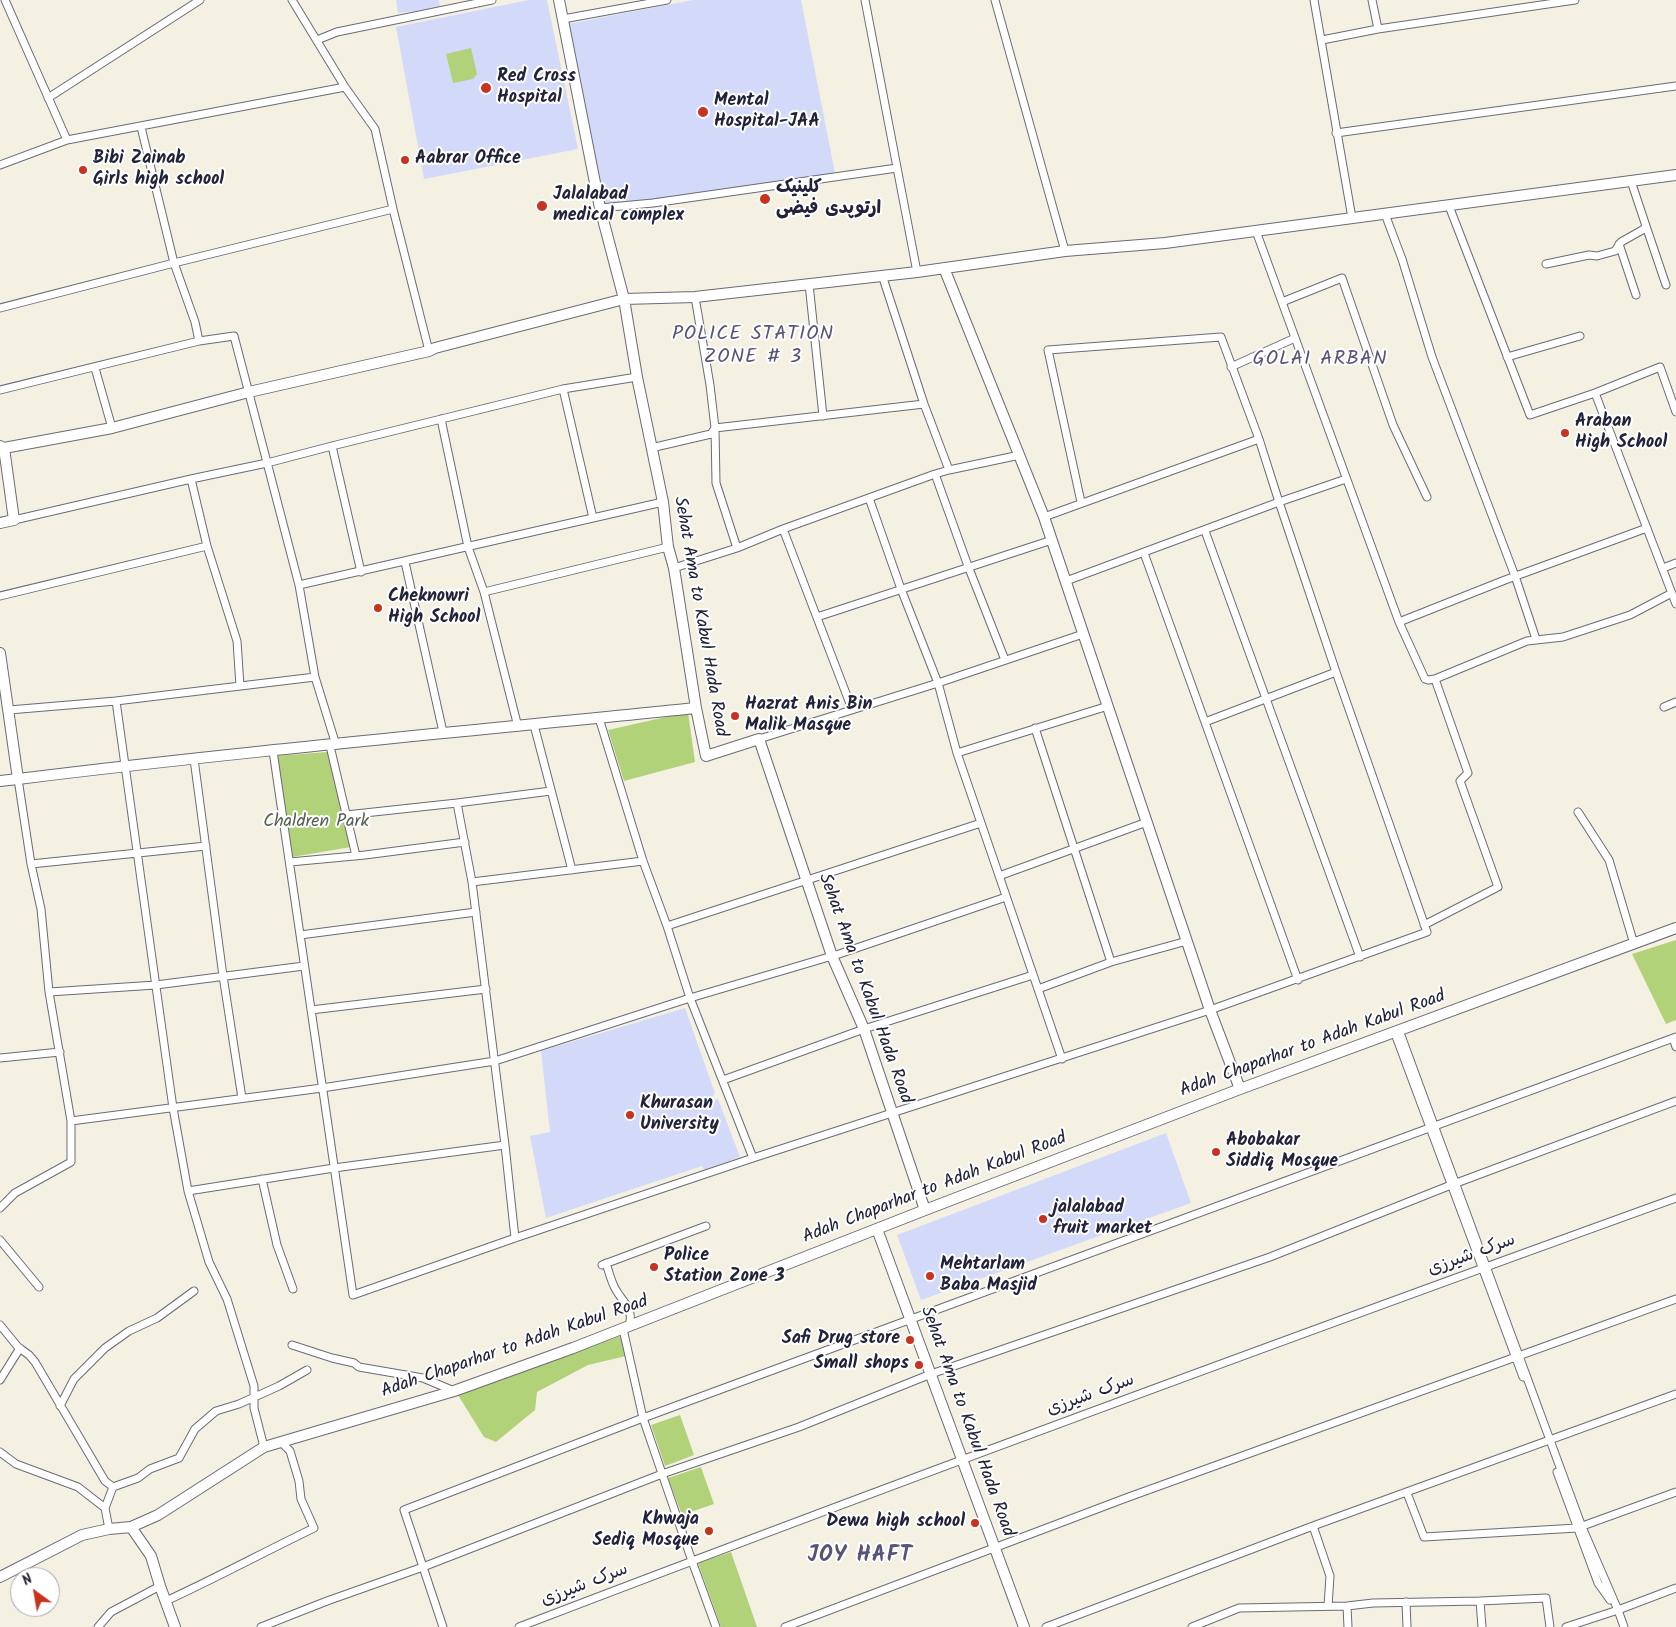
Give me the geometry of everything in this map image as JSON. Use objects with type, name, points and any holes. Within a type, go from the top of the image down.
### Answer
[{"type":"main road","name":"Sehat Ama to Kabul Hada Road","points":[[559,0],[600,208],[624,299],[636,377],[663,502],[668,547],[674,568],[696,708],[706,756],[759,739],[832,956],[864,1029],[925,1210]]},
{"type":"main road","points":[[0,523],[14,520],[2,447],[112,428],[249,392],[429,351],[624,299],[695,298],[917,272],[1064,251],[1165,243],[1676,175]]},
{"type":"main road","points":[[944,268],[1044,516],[1210,1010],[1240,1089]]},
{"type":"main road","points":[[0,653],[18,779]]},
{"type":"main road","points":[[0,782],[125,766],[443,732],[518,727],[696,708]]},
{"type":"main road","name":"Adah Chaparhar to Adah Kabul Road","points":[[0,1577],[82,1535],[109,1529],[131,1527],[158,1515],[264,1447],[454,1391],[626,1328],[925,1210],[1240,1089],[1676,928]]},
{"type":"main road","name":"Sehat Ama to Kabul Hada Road","points":[[877,1229],[1024,1627]]},
{"type":"main road","points":[[131,1527],[152,1556],[160,1586],[175,1627]]},
{"type":"street","points":[[5,0],[67,140]]},
{"type":"street","points":[[48,98],[200,0]]},
{"type":"street","points":[[292,0],[345,86],[375,129],[429,351]]},
{"type":"street","points":[[317,40],[337,32],[492,0]]},
{"type":"street","points":[[563,19],[667,0]]},
{"type":"street","points":[[864,0],[917,272]]},
{"type":"street","points":[[995,0],[1064,251]]},
{"type":"street","points":[[1314,0],[1352,218]]},
{"type":"street","points":[[1372,0],[1378,29]]},
{"type":"street","points":[[1322,40],[1378,29],[1575,0]]},
{"type":"street","points":[[0,165],[67,140],[345,86]]},
{"type":"street","points":[[1336,133],[1676,86]]},
{"type":"street","points":[[141,127],[174,262],[195,322],[199,341]]},
{"type":"street","points":[[600,208],[653,203],[897,168]]},
{"type":"street","points":[[1631,181],[1666,285]]},
{"type":"street","points":[[1450,206],[1530,416],[1660,367],[1676,412]]},
{"type":"street","points":[[0,308],[174,262],[393,209]]},
{"type":"street","points":[[1385,214],[1402,259],[1432,357],[1515,576],[1536,639]]},
{"type":"street","points":[[1546,264],[1589,255],[1597,256],[1615,251],[1619,244],[1646,226]]},
{"type":"street","points":[[1256,231],[1399,622],[1425,679],[1435,679],[1527,641],[1563,637],[1630,615],[1672,593]]},
{"type":"street","points":[[1619,244],[1636,295]]},
{"type":"street","points":[[882,275],[924,404],[948,470]]},
{"type":"street","points":[[1282,302],[1342,278],[1394,425],[1427,497]]},
{"type":"street","points":[[809,284],[822,416]]},
{"type":"street","points":[[695,298],[710,385],[715,428],[716,483],[737,548]]},
{"type":"street","points":[[0,390],[199,341],[234,336],[299,585],[315,677],[333,745],[356,856]]},
{"type":"street","points":[[1507,357],[1580,336]]},
{"type":"street","points":[[273,751],[353,1294],[753,1158],[1210,1010],[1298,980],[1427,932],[1336,672],[1259,439],[1221,337],[1048,350],[1081,502]]},
{"type":"street","points":[[1231,368],[1295,338]]},
{"type":"street","points":[[95,368],[112,428]]},
{"type":"street","points":[[14,520],[191,479],[267,464],[563,389],[636,377]]},
{"type":"street","points":[[563,389],[593,518]]},
{"type":"street","points":[[1595,393],[1676,604]]},
{"type":"street","points":[[651,448],[711,434],[715,428],[924,404]]},
{"type":"street","points":[[442,419],[468,546],[484,592],[518,727]]},
{"type":"street","points":[[1044,516],[1259,439]]},
{"type":"street","points":[[332,446],[361,572]]},
{"type":"street","points":[[674,568],[737,548],[782,529],[935,474],[1020,455]]},
{"type":"street","points":[[935,474],[968,566],[1005,660]]},
{"type":"street","points":[[191,479],[207,546],[237,642],[240,686]]},
{"type":"street","points":[[1066,581],[1346,479]]},
{"type":"street","points":[[870,498],[901,589],[938,683],[957,752],[1062,1059]]},
{"type":"street","points":[[299,585],[663,502]]},
{"type":"street","points":[[1399,622],[1515,576],[1647,528]]},
{"type":"street","points":[[782,529],[852,709]]},
{"type":"street","points":[[1204,531],[1360,957]]},
{"type":"street","points":[[817,617],[1052,540]]},
{"type":"street","points":[[0,596],[207,546]]},
{"type":"street","points":[[484,592],[668,547]]},
{"type":"street","points":[[1144,552],[1298,980]]},
{"type":"street","points":[[405,562],[443,732]]},
{"type":"street","points":[[1663,568],[1676,563]]},
{"type":"street","points":[[759,739],[938,683],[1084,634]]},
{"type":"street","points":[[1205,722],[1336,672]]},
{"type":"street","points":[[9,710],[116,701],[315,677]]},
{"type":"street","points":[[1424,925],[1498,887],[1460,781],[1468,773],[1435,679]]},
{"type":"street","points":[[116,701],[173,1108],[188,1191],[209,1262],[227,1299],[254,1386],[254,1408],[264,1447]]},
{"type":"street","points":[[1664,708],[1676,702]]},
{"type":"street","points":[[957,752],[1108,706]]},
{"type":"street","points":[[599,718],[643,861],[667,926],[690,998],[753,1158]]},
{"type":"street","points":[[534,725],[572,870]]},
{"type":"street","points":[[1035,728],[1111,962]]},
{"type":"street","points":[[194,759],[223,976],[242,1098]]},
{"type":"street","points":[[0,1208],[16,1193],[71,1162],[71,1121],[49,992],[41,909],[31,864],[18,779]]},
{"type":"street","points":[[346,815],[551,791]]},
{"type":"street","points":[[457,803],[472,882],[515,1238]]},
{"type":"street","points":[[1578,812],[1609,860],[1634,944]]},
{"type":"street","points":[[667,926],[981,822]]},
{"type":"street","points":[[999,876],[1147,822]]},
{"type":"street","points":[[290,862],[356,856],[465,842]]},
{"type":"street","points":[[31,864],[206,846]]},
{"type":"street","points":[[472,882],[643,861]]},
{"type":"street","points":[[71,1121],[322,1088],[495,1061],[690,998],[832,956],[1006,896]]},
{"type":"street","points":[[300,935],[476,912]]},
{"type":"street","points":[[1038,989],[1111,962],[1187,941]]},
{"type":"street","points":[[49,992],[156,985],[304,966]]},
{"type":"street","points":[[723,1080],[864,1029],[1033,975]]},
{"type":"street","points":[[311,1010],[486,990]]},
{"type":"street","points":[[1397,1031],[1580,1528],[1624,1627]]},
{"type":"street","points":[[443,1627],[404,1510],[643,1418],[1674,1038],[1676,1047]]},
{"type":"street","points":[[2,1059],[60,1052]]},
{"type":"street","points":[[261,1627],[327,1600],[423,1566],[662,1474],[800,1427],[930,1374],[1270,1257],[1454,1183],[1676,1101]]},
{"type":"street","points":[[188,1191],[334,1168],[505,1145]]},
{"type":"street","points":[[262,1180],[277,1245],[292,1289]]},
{"type":"street","name":"سرک شیرزی","points":[[519,1627],[962,1460],[1676,1198]]},
{"type":"street","points":[[706,1226],[604,1264],[616,1290],[626,1303],[631,1318],[626,1328],[643,1418],[716,1627]]},
{"type":"street","points":[[0,1240],[39,1287]]},
{"type":"street","points":[[60,1406],[74,1379],[106,1348],[129,1332],[157,1318],[194,1291]]},
{"type":"street","points":[[785,1627],[995,1547],[1676,1299]]},
{"type":"street","points":[[0,1325],[35,1362],[105,1481],[113,1487]]},
{"type":"street","points":[[292,1345],[354,1363],[359,1367],[423,1378],[454,1391]]},
{"type":"street","points":[[0,1380],[20,1348]]},
{"type":"street","points":[[109,1529],[105,1508],[113,1487],[138,1478],[150,1469],[179,1458],[194,1429],[216,1411],[240,1404],[279,1386],[307,1370]]},
{"type":"street","points":[[1046,1627],[1313,1526],[1676,1394]]},
{"type":"street","points":[[166,1601],[208,1582],[236,1566],[314,1528],[302,1499],[290,1451],[281,1442]]},
{"type":"street","points":[[0,1452],[16,1464],[78,1487],[105,1508]]},
{"type":"street","points":[[1408,1493],[1424,1537],[1580,1528],[1676,1492]]},
{"type":"street","points":[[1313,1526],[1330,1576],[1328,1606]]},
{"type":"street","points":[[102,1626],[111,1612],[160,1586]]},
{"type":"street","points":[[1566,1627],[1676,1588]]},
{"type":"street","points":[[1192,1627],[1239,1608],[1347,1606],[1373,1603],[1546,1598],[1550,1627]]},
{"type":"street","points":[[1480,1601],[1482,1627]]},
{"type":"street","points":[[1406,1602],[1408,1627]]},
{"type":"street","points":[[1347,1606],[1348,1627]]},
{"type":"shaded area","points":[[396,0],[439,0],[440,8],[398,13]]},
{"type":"shaded area","name":"Red Cross Hospital","points":[[529,0],[547,0],[578,149],[424,179],[396,27]]},
{"type":"shaded area","name":"Mental Hospital-JAA","points":[[693,0],[801,0],[835,173],[600,208],[568,24]]},
{"type":"shaded area","name":"Khurasan University","points":[[685,1008],[715,1093],[709,1102],[718,1099],[740,1157],[704,1170],[702,1166],[546,1218],[530,1136],[550,1132],[541,1051]]},
{"type":"shaded area","name":"jalalabad fruit market","points":[[1166,1133],[1191,1203],[921,1300],[897,1235]]},
{"type":"green space","points":[[471,48],[477,74],[473,79],[453,83],[446,54]]},
{"type":"green space","points":[[688,712],[695,762],[624,781],[608,730]]},
{"type":"green space","name":"Chaldren Park","points":[[328,752],[351,847],[292,857],[275,756]]},
{"type":"green space","points":[[1676,940],[1676,1020],[1666,1024],[1632,954]]},
{"type":"green space","points":[[621,1336],[626,1356],[588,1365],[537,1392],[535,1410],[496,1442],[484,1437],[458,1395]]},
{"type":"green space","points":[[680,1415],[694,1455],[665,1466],[651,1425]]},
{"type":"green space","points":[[701,1467],[714,1504],[682,1515],[668,1478]]},
{"type":"green space","points":[[731,1552],[757,1627],[721,1627],[698,1563]]},
{"type":"place","name":"Red Cross Hospital","points":[[486,88]]},
{"type":"place","name":"Mental Hospital-JAA","points":[[703,112]]},
{"type":"place","name":"Aabrar Office","points":[[405,160]]},
{"type":"place","name":"Bibi Zainab Girls high school","points":[[83,170]]},
{"type":"place","name":"کلینیک ارتوپدی فیضی","points":[[765,199]]},
{"type":"place","name":"Jalalabad medical complex","points":[[542,206]]},
{"type":"place","name":"Araban High School","points":[[1565,433]]},
{"type":"place","name":"Cheknowri High School","points":[[378,608]]},
{"type":"place","name":"Hazrat Anis Bin Malik Masque","points":[[735,716]]},
{"type":"place","name":"Khurasan University","points":[[630,1115]]},
{"type":"place","name":"Abobakar Siddiq Mosque","points":[[1216,1152]]},
{"type":"place","name":"jalalabad fruit market","points":[[1043,1219]]},
{"type":"place","name":"Police Station Zone 3","points":[[654,1267]]},
{"type":"place","name":"Mehtarlam Baba Masjid","points":[[930,1276]]},
{"type":"place","name":"Safi Drug store","points":[[910,1340]]},
{"type":"place","name":"Small shops","points":[[919,1365]]},
{"type":"place","name":"Dewa high school","points":[[975,1523]]},
{"type":"place","name":"Khwaja Sediq Mosque","points":[[709,1531]]},
{"type":"district","name":"POLICE STATION ZONE # 3","points":[[753,348]]},
{"type":"district","name":"GOLAI ARBAN","points":[[1320,361]]},
{"type":"district","name":"JOY HAFT","points":[[860,1557]]}]
